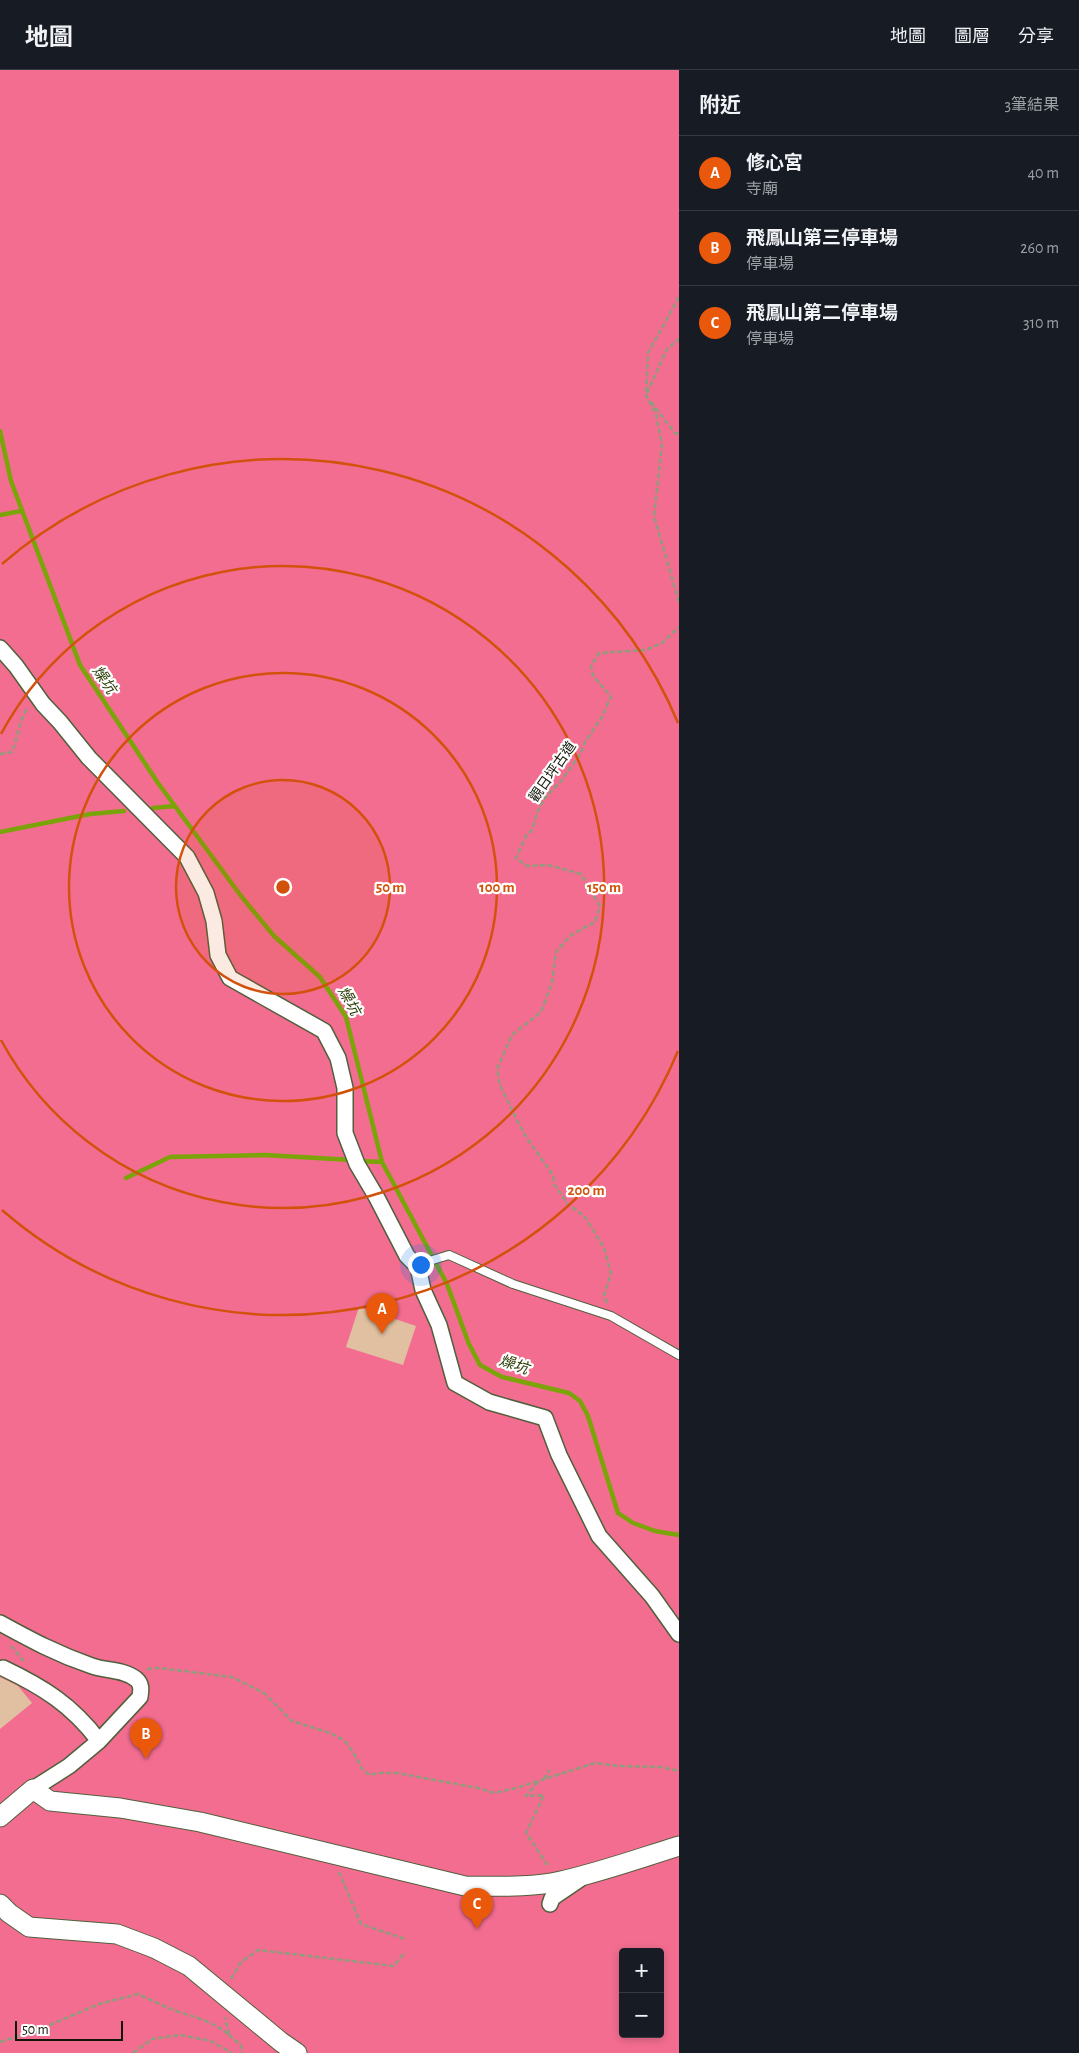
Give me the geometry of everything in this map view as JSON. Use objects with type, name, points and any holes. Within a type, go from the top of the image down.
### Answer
[{"type":"street","points":[[0,648],[38,695],[43,704],[89,758],[187,857],[206,893],[214,922],[218,955],[230,978],[324,1031],[338,1058],[346,1088],[345,1133],[357,1164],[407,1256],[422,1265],[423,1290],[439,1325],[455,1383],[489,1402],[544,1418],[559,1455],[599,1536],[652,1596],[679,1634]]},
{"type":"street","points":[[0,1623],[49,1650],[95,1667],[120,1671],[137,1680],[142,1688],[140,1697],[99,1741],[69,1766],[33,1789],[0,1817]]},
{"type":"street","points":[[3,1668],[45,1689],[68,1706],[99,1741]]},
{"type":"street","points":[[33,1789],[50,1801],[120,1808],[200,1822],[465,1886],[502,1886],[559,1881],[679,1846]]},
{"type":"street","points":[[550,1904],[552,1898],[590,1873]]},
{"type":"street","points":[[0,1904],[9,1914],[28,1927],[117,1934],[154,1948],[189,1966],[297,2053]]},
{"type":"lane","points":[[422,1265],[448,1255],[513,1284],[611,1316],[679,1355]]},
{"type":"path","points":[[679,297],[648,352],[646,395],[656,414],[662,445],[654,516],[679,602]]},
{"type":"path","points":[[646,395],[666,349],[679,339]]},
{"type":"path","points":[[646,395],[675,433],[679,434]]},
{"type":"path","name":"觀日坪古道","points":[[611,1316],[604,1295],[610,1274],[604,1248],[585,1217],[567,1203],[554,1184],[553,1175],[528,1140],[500,1085],[498,1070],[512,1035],[541,1012],[552,983],[556,952],[571,935],[595,922],[600,906],[581,874],[548,865],[527,866],[516,858],[526,836],[532,830],[544,799],[561,781],[581,753],[585,742],[602,717],[611,696],[593,676],[591,666],[599,653],[646,650],[662,643],[679,627]]},
{"type":"path","points":[[0,754],[12,752],[18,738],[22,715],[38,695]]},
{"type":"path","points":[[120,1671],[159,1668],[232,1677],[264,1692],[292,1721],[330,1733],[344,1740],[363,1770],[370,1775],[397,1773],[478,1788],[494,1793],[595,1763],[618,1766],[661,1767],[679,1771]]},
{"type":"path","points":[[550,1770],[548,1775],[526,1796],[544,1795],[526,1833],[559,1881]]},
{"type":"path","points":[[331,1853],[361,1924],[405,1939]]},
{"type":"path","points":[[229,2035],[225,2019],[226,1996],[241,1962],[258,1950],[394,1966],[405,1952]]},
{"type":"path","points":[[0,2042],[38,2030],[99,2004],[138,1994],[160,2005],[218,2025],[241,2045],[242,2053]]},
{"type":"path","points":[[133,2053],[152,2039],[180,2035],[211,2041],[232,2053]]},
{"type":"shaded area","points":[[0,70],[679,70],[679,2053],[0,2053]]},
{"type":"building","points":[[359,1307],[416,1326],[403,1365],[346,1347]]},
{"type":"building","points":[[0,1677],[18,1686],[32,1703],[0,1729]]},
{"type":"waterway","name":"燥坑","points":[[0,431],[11,481],[80,665],[158,783],[241,896],[274,936],[320,977],[346,1017],[382,1162],[447,1284],[469,1344],[480,1365],[502,1377],[569,1393],[580,1401],[588,1416],[618,1513],[633,1523],[655,1531],[679,1535]]},
{"type":"waterway","points":[[0,515],[21,511]]},
{"type":"waterway","points":[[153,808],[175,806]]},
{"type":"waterway","points":[[0,832],[90,814],[124,811]]},
{"type":"waterway","points":[[126,1178],[170,1157],[265,1155],[352,1160]]},
{"type":"waterway","points":[[360,1161],[382,1162]]},
{"type":"place","name":"修心宮","points":[[382,1334]]},
{"type":"place","name":"飛鳳山第三停車場","points":[[146,1759]]},
{"type":"place","name":"飛鳳山第二停車場","points":[[477,1929]]}]
